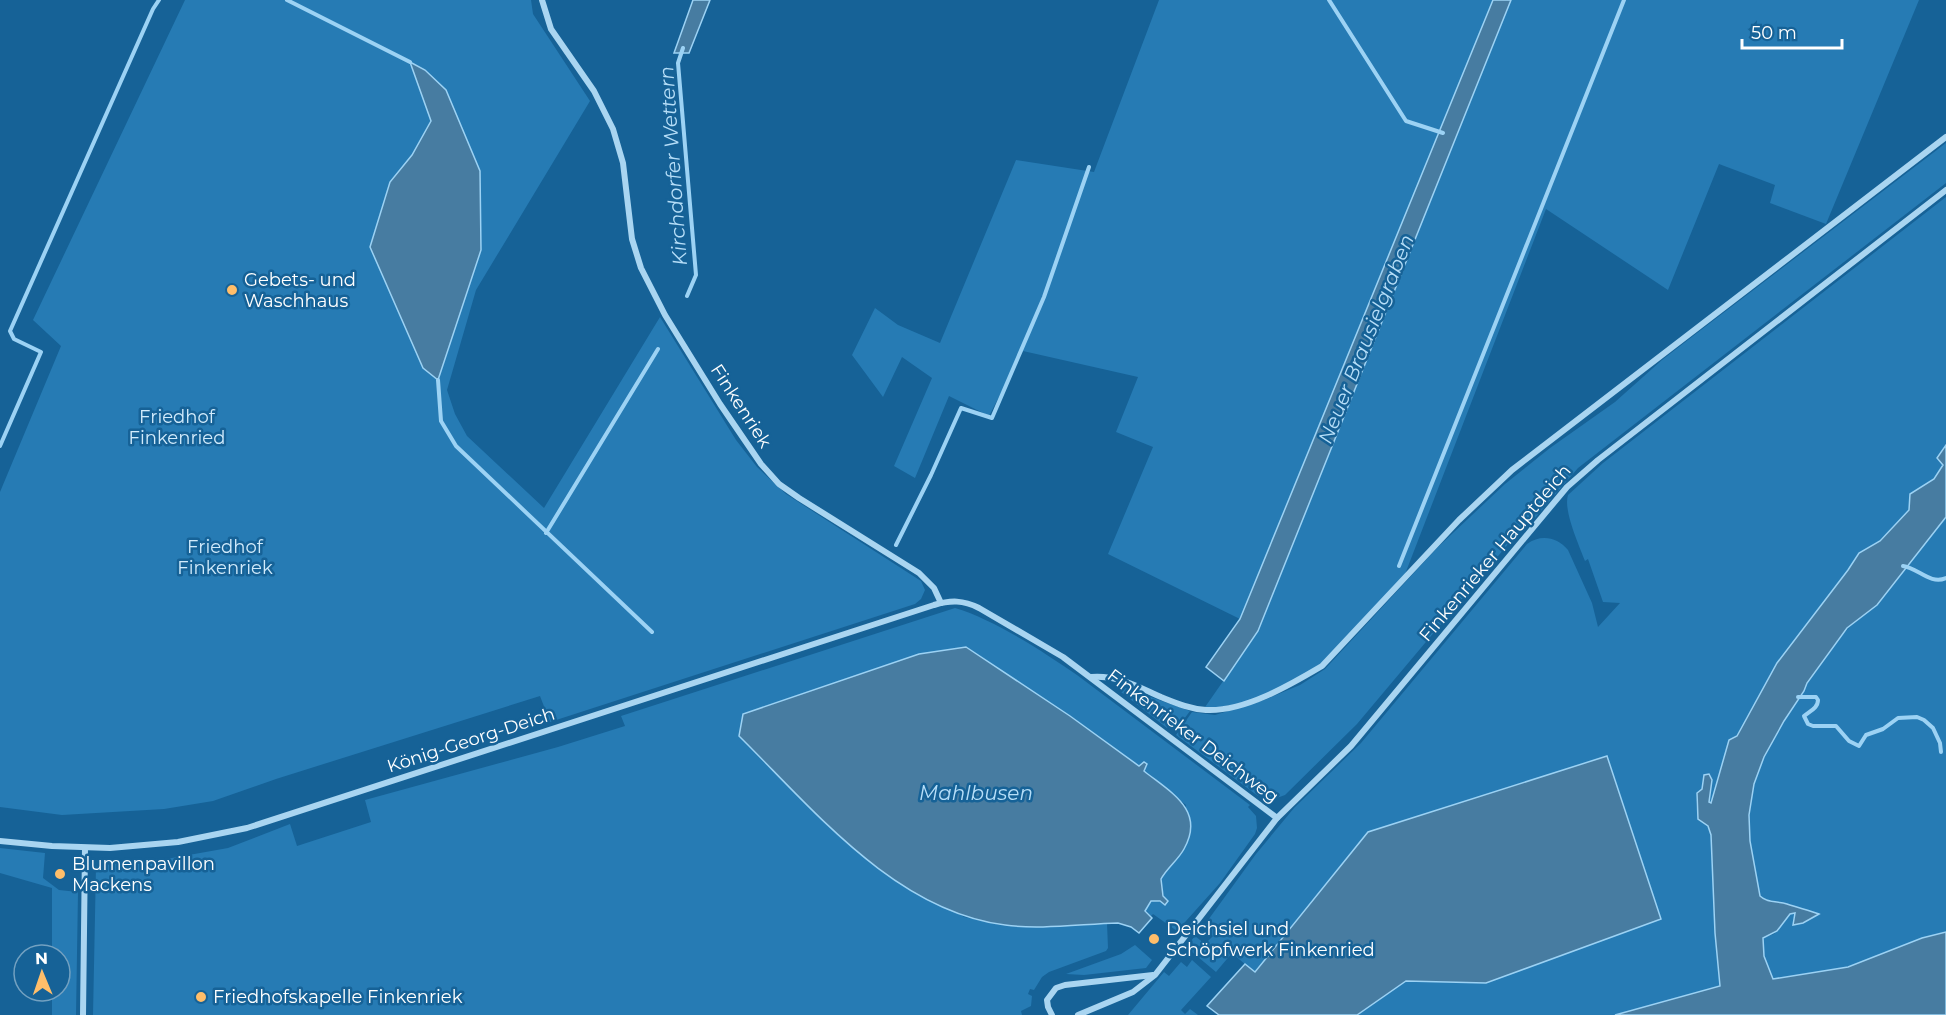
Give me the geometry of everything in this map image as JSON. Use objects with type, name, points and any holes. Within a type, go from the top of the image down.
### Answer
[{"type":"street","name":"Finkenriek","points":[[542,0],[551,28],[594,91],[613,129],[623,163],[632,239],[641,268],[666,315],[720,404],[774,479],[799,498],[919,573],[934,588],[941,603]]},
{"type":"street","name":"Finkenrieker Hauptdeich","points":[[1090,677],[1116,678],[1180,704],[1203,710],[1216,710],[1253,701],[1294,683],[1322,666],[1459,520],[1512,470],[1946,137]]},
{"type":"street","name":"Finkenrieker Hauptdeich","points":[[1078,1015],[1133,992],[1155,975],[1277,818],[1351,746],[1574,480],[1946,190]]},
{"type":"street","points":[[941,603],[957,601],[970,603],[1063,657],[1090,677]]},
{"type":"street","name":"König-Georg-Deich","points":[[0,841],[85,848],[163,844],[247,828],[941,603]]},
{"type":"street","name":"Finkenrieker Deichweg","points":[[1090,677],[1277,818]]},
{"type":"street","points":[[83,1015],[85,848]]},
{"type":"street","points":[[1052,1015],[1047,1000],[1056,988],[1065,985],[1155,975]]},
{"type":"green space","name":"Friedhof Finkenriek","points":[[185,0],[531,0],[533,14],[590,101],[476,290],[447,390],[455,414],[467,436],[544,508],[660,317],[736,440],[757,467],[786,494],[921,581],[925,590],[921,599],[915,604],[550,722],[540,696],[213,801],[164,809],[62,815],[0,807],[0,492],[61,346],[33,320]],"holes":[[[424,99],[481,250],[390,182],[412,155],[431,121]]]},
{"type":"green space","points":[[1159,0],[1493,0],[1240,619],[1108,554],[1153,447],[1116,432],[1138,377],[1023,351],[989,416],[949,396],[915,478],[894,466],[932,378],[902,357],[883,397],[852,355],[875,308],[898,325],[940,343],[1016,160],[1094,172]]},
{"type":"green space","points":[[1511,0],[1919,0],[1826,224],[1770,203],[1775,185],[1719,164],[1668,290],[1546,209],[1402,582],[1322,666],[1253,701],[1203,710],[1258,631]]},
{"type":"green space","points":[[1946,143],[1946,183],[1578,468],[1535,518],[1525,524],[1357,724],[1285,795],[1274,799],[1260,794],[1258,796],[1176,735],[1192,712],[1215,715],[1264,700],[1300,685],[1325,669],[1437,548],[1505,484],[1550,448],[1615,402],[1662,360]]},
{"type":"green space","points":[[1946,197],[1946,445],[1937,458],[1943,465],[1934,479],[1911,494],[1910,510],[1879,541],[1859,553],[1777,663],[1737,736],[1729,740],[1712,802],[1709,802],[1711,788],[1703,779],[1702,789],[1697,793],[1698,812],[1701,820],[1708,826],[1711,835],[1715,933],[1720,986],[1615,1015],[1357,1015],[1406,981],[1486,983],[1368,832],[1254,972],[1232,953],[1216,972],[1186,947],[1195,936],[1205,944],[1213,936],[1203,927],[1256,854],[1294,808],[1361,743],[1527,544],[1538,539],[1549,538],[1559,542],[1568,550],[1592,603],[1598,627],[1620,603],[1603,602],[1588,559],[1585,561],[1572,528],[1568,495],[1603,463]]},
{"type":"green space","points":[[1946,517],[1946,932],[1922,938],[1848,967],[1773,979],[1764,956],[1763,938],[1774,934],[1790,914],[1795,913],[1793,922],[1818,915],[1759,896],[1750,841],[1749,815],[1754,784],[1764,757],[1807,683],[1834,644],[1857,619],[1877,605]]},
{"type":"green space","points":[[955,608],[1002,628],[1077,675],[1250,805],[1248,807],[1256,816],[1255,834],[1220,883],[1177,931],[1153,914],[1151,916],[1145,909],[1151,901],[1165,905],[1161,879],[1186,805],[1144,771],[1147,765],[1139,766],[1070,716],[739,736],[836,831],[877,867],[964,917],[1005,926],[1034,927],[1107,923],[1108,948],[1106,951],[1049,972],[1042,977],[1034,990],[1030,989],[1028,994],[1032,996],[1031,1006],[1021,1011],[1022,1015],[93,1015],[96,866],[172,858],[228,848],[290,824],[297,846],[371,822],[365,800],[558,747],[625,726],[621,716]]},
{"type":"green space","points":[[1115,685],[1190,711],[1181,723],[1174,718],[1167,728]]},
{"type":"green space","points":[[0,848],[45,853],[43,878],[59,890],[78,892],[76,1015],[52,1015],[52,1003],[72,1003],[72,943],[52,943],[52,888],[0,873]]},
{"type":"green space","points":[[1135,945],[1152,960],[1146,968],[1084,975],[1066,974],[1121,954]]},
{"type":"green space","points":[[1192,960],[1211,977],[1181,1010],[1185,1014],[1190,1009],[1198,1015],[1128,1015],[1164,972],[1169,976],[1181,962],[1187,967]]},
{"type":"water","points":[[693,0],[710,0],[689,53],[674,53]]},
{"type":"water","name":"Neuer Brausielgraben","points":[[1493,0],[1511,0],[1258,631],[1224,681],[1206,667],[1240,619]]},
{"type":"water","points":[[410,62],[425,70],[446,90],[480,171],[481,250],[438,380],[423,368],[370,247],[390,182],[412,155],[431,121]]},
{"type":"water","points":[[1946,445],[1946,517],[1877,605],[1847,628],[1807,683],[1764,757],[1754,784],[1749,815],[1750,841],[1760,896],[1769,901],[1784,903],[1819,914],[1803,923],[1793,925],[1795,913],[1790,914],[1777,931],[1763,938],[1764,956],[1773,979],[1848,967],[1922,938],[1946,932],[1946,1015],[1615,1015],[1720,986],[1715,933],[1711,835],[1708,826],[1698,819],[1697,793],[1702,789],[1704,775],[1709,774],[1712,780],[1709,802],[1711,803],[1729,740],[1737,736],[1777,663],[1859,553],[1880,541],[1909,510],[1910,494],[1934,479],[1943,465],[1937,458]]},
{"type":"water","name":"Mahlbusen","points":[[966,647],[1070,716],[1139,766],[1144,762],[1147,764],[1144,771],[1182,803],[1191,823],[1190,835],[1182,853],[1161,879],[1163,896],[1168,901],[1165,905],[1160,901],[1151,901],[1145,911],[1152,918],[1139,933],[1131,927],[1118,923],[1046,927],[1005,925],[965,916],[927,900],[858,853],[739,736],[743,714],[919,654]]},
{"type":"water","points":[[1607,756],[1661,919],[1486,983],[1406,981],[1357,1015],[1219,1015],[1207,1006],[1245,964],[1255,972],[1368,832]]},
{"type":"waterway","points":[[0,446],[41,352],[14,339],[10,331],[159,0]]},
{"type":"waterway","points":[[287,0],[410,62]]},
{"type":"waterway","points":[[1329,0],[1406,121],[1443,133]]},
{"type":"waterway","points":[[1399,566],[1624,0]]},
{"type":"waterway","name":"Kirchdorfer Wettern","points":[[683,48],[678,63],[696,275],[687,296]]},
{"type":"waterway","points":[[896,545],[961,408],[992,418],[1044,297],[1089,167]]},
{"type":"waterway","name":"Kirchdorfer Wettern","points":[[546,533],[658,349]]},
{"type":"waterway","points":[[438,380],[441,421],[456,446],[652,632]]},
{"type":"waterway","points":[[1903,566],[1929,578],[1940,580],[1946,578]]},
{"type":"waterway","points":[[1798,697],[1816,697],[1818,700],[1815,707],[1804,716],[1808,724],[1836,726],[1849,741],[1859,746],[1866,735],[1883,729],[1898,718],[1917,717],[1933,728],[1940,743],[1941,752]]},
{"type":"place","name":"Gebets- und Waschhaus","points":[[232,290]]},
{"type":"place","name":"Blumenpavillon Mackens","points":[[60,874]]},
{"type":"place","name":"Deichsiel und Schöpfwerk Finkenried","points":[[1154,939]]},
{"type":"place","name":"Friedhofskapelle Finkenriek","points":[[201,997]]},
{"type":"park label","name":"Friedhof Finkenried","points":[[177,427]]}]
